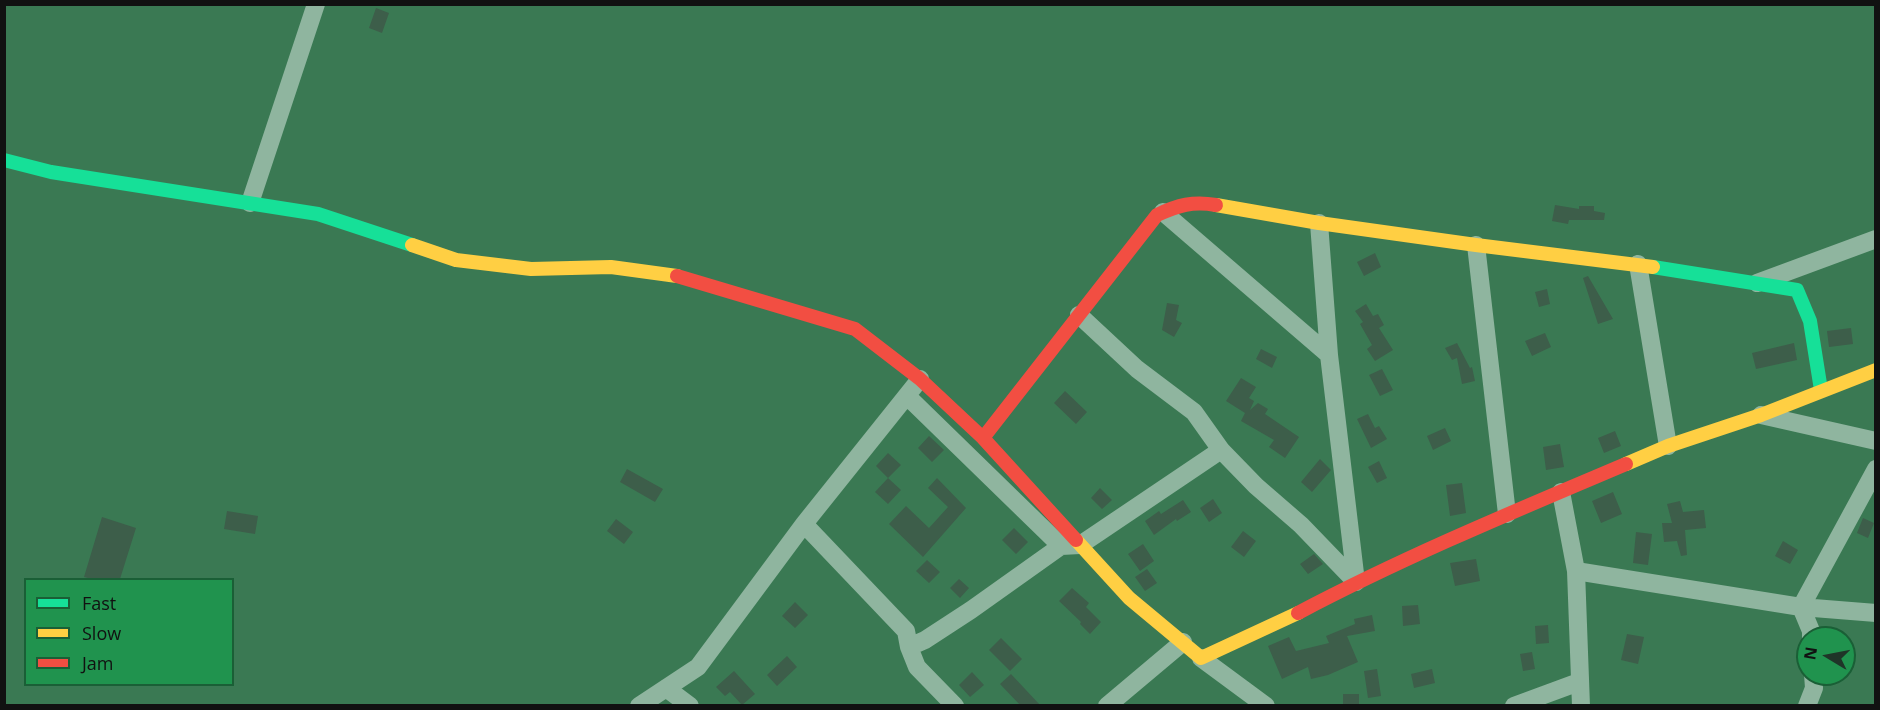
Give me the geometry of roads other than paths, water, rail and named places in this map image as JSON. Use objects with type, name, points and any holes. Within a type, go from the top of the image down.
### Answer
[{"type":"street","points":[[250,203],[316,4]]},
{"type":"street","points":[[4,160],[51,172],[318,214],[456,260],[531,269],[611,267],[672,274],[855,329],[920,379],[983,438],[1129,598],[1201,658],[1266,705]]},
{"type":"street","points":[[983,438],[1157,215],[1175,206],[1202,203],[1318,223],[1638,264],[1797,290],[1810,321],[1821,390]]},
{"type":"street","points":[[1163,212],[1329,355]]},
{"type":"street","points":[[1318,223],[1329,355],[1356,582]]},
{"type":"street","points":[[1755,283],[1875,239]]},
{"type":"street","points":[[1476,245],[1507,514]]},
{"type":"street","points":[[1638,264],[1668,447]]},
{"type":"street","points":[[1080,315],[1137,369],[1194,412],[1221,450],[1256,486],[1301,525],[1356,582]]},
{"type":"street","points":[[1201,658],[1282,621],[1356,582],[1507,514],[1668,447],[1761,415],[1875,370]]},
{"type":"street","points":[[639,705],[698,667],[804,524],[920,379]]},
{"type":"street","points":[[907,396],[1061,546]]},
{"type":"street","points":[[1761,415],[1875,441]]},
{"type":"street","points":[[909,646],[925,639],[971,610],[1061,546],[1080,545],[1221,450]]},
{"type":"street","points":[[1801,606],[1875,469]]},
{"type":"street","points":[[1561,492],[1576,571],[1581,705]]},
{"type":"street","points":[[804,524],[906,631],[916,667],[955,705]]},
{"type":"street","points":[[1576,571],[1801,606],[1875,613]]},
{"type":"street","points":[[1801,606],[1809,626]]},
{"type":"street","points":[[1107,705],[1183,642]]},
{"type":"street","points":[[1514,705],[1580,682]]},
{"type":"street","points":[[1808,705],[1814,686]]},
{"type":"street","points":[[666,688],[690,705]]}]
